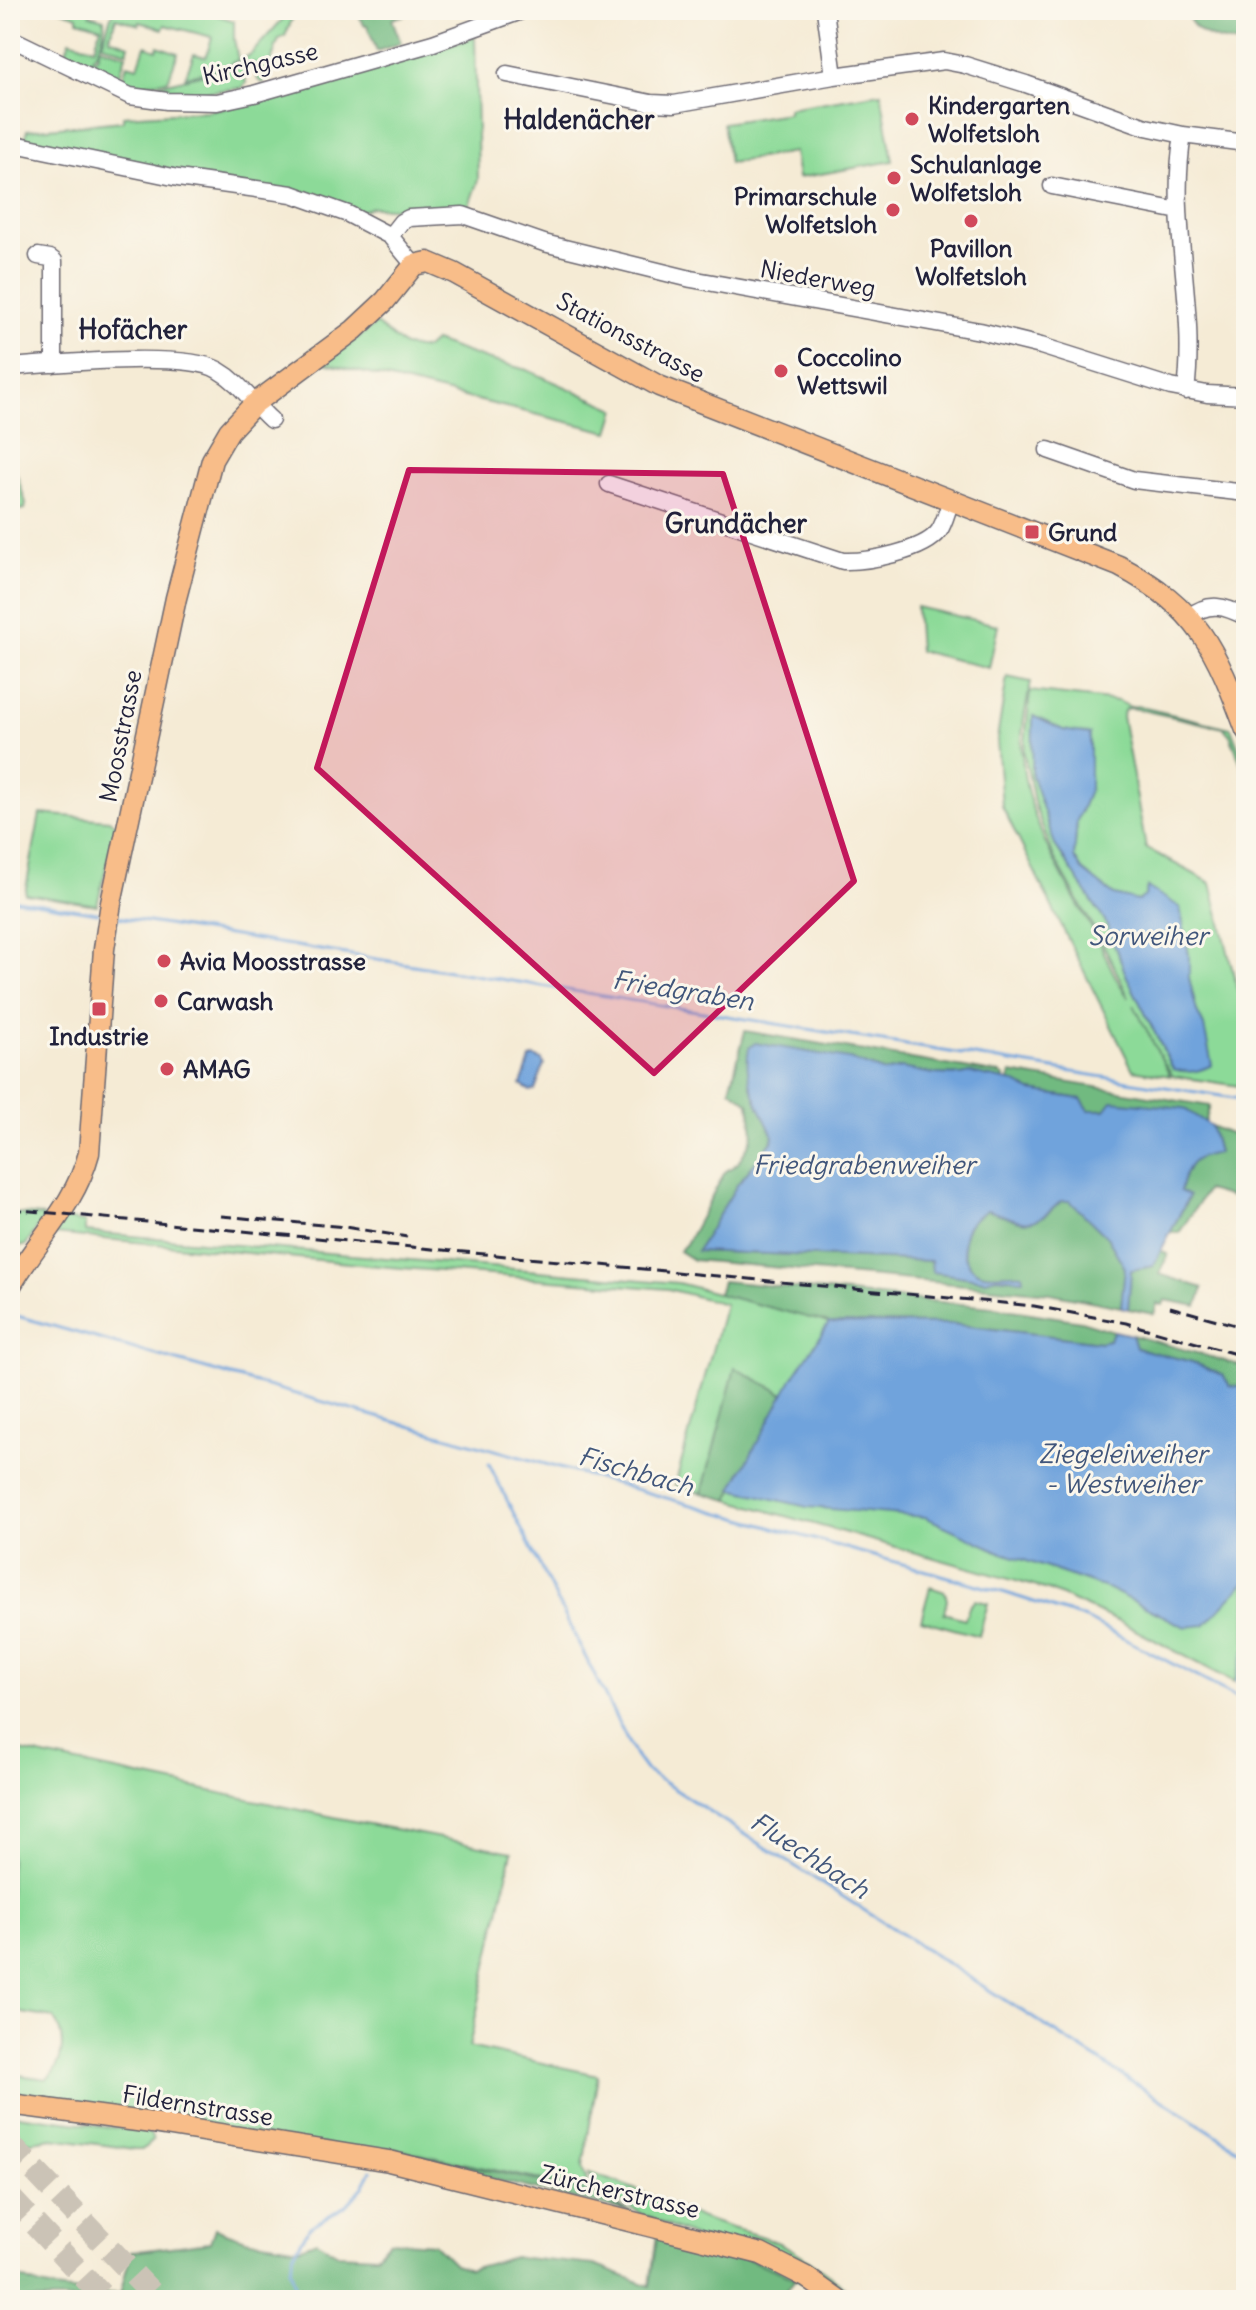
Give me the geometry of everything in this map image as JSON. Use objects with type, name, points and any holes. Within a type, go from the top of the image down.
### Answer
[{"type":"main road","name":"Stationsstrasse","points":[[414,265],[428,262],[454,273],[659,386],[1119,566],[1167,595],[1203,634],[1246,730]]},
{"type":"main road","name":"Moosstrasse","points":[[10,1287],[72,1198],[86,1163],[91,1138],[107,921],[151,707],[206,477],[229,431],[254,404],[362,323],[385,301],[414,265]]},
{"type":"main road","name":"Fildernstrasse","points":[[10,2104],[379,2159]]},
{"type":"main road","name":"Zürcherstrasse","points":[[379,2159],[761,2254],[806,2277],[838,2300]]},
{"type":"street","name":"Kirchgasse","points":[[10,38],[130,96],[167,101],[217,102],[433,43],[524,10]]},
{"type":"street","points":[[825,10],[834,76]]},
{"type":"street","points":[[507,74],[651,103],[674,104],[834,76],[944,61],[965,65],[1121,120],[1183,135],[1246,143]]},
{"type":"street","points":[[1183,135],[1179,154],[1179,211],[1189,342],[1186,391]]},
{"type":"street","points":[[10,143],[178,178],[292,194],[348,214],[390,236],[414,265]]},
{"type":"street","points":[[1052,186],[1179,211]]},
{"type":"street","name":"Niederweg","points":[[390,236],[401,222],[409,218],[463,215],[544,243],[691,279],[1009,337],[1186,391],[1246,396]]},
{"type":"street","points":[[46,259],[54,364]]},
{"type":"street","points":[[10,367],[198,362],[236,381],[271,420]]},
{"type":"street","points":[[1048,450],[1134,480],[1246,493]]},
{"type":"street","points":[[609,484],[843,561],[871,559],[922,543],[940,530],[951,501]]},
{"type":"street","points":[[1189,617],[1212,605],[1246,617]]},
{"type":"highlighted area","points":[[409,470],[723,474],[854,881],[654,1073],[317,768]]},
{"type":"green space","points":[[60,10],[91,10],[90,15],[104,19],[101,42],[89,62],[85,61],[84,64],[65,54],[70,40],[94,48],[101,27]]},
{"type":"green space","points":[[116,10],[208,10],[234,21],[238,60],[225,67],[185,77],[194,54],[206,57],[212,37],[165,25],[163,29],[116,18],[109,38],[129,45],[127,52],[102,44]]},
{"type":"green space","points":[[291,10],[303,10],[293,17],[285,36],[279,39],[263,83],[258,80],[254,63],[243,66],[246,83],[242,88],[187,94],[147,88],[232,67],[252,53]]},
{"type":"green space","points":[[356,10],[421,10],[392,19],[401,43],[377,51],[367,25],[364,25]]},
{"type":"green space","points":[[1186,10],[1246,10],[1246,45],[1218,40],[1202,32],[1189,19]]},
{"type":"green space","points":[[475,37],[478,180],[468,208],[372,207],[359,212],[25,140],[27,130],[123,121],[123,116],[206,111],[252,103]]},
{"type":"green space","points":[[145,46],[157,50],[158,46],[178,53],[168,80],[135,86],[122,81],[127,64],[138,67]]},
{"type":"green space","points":[[100,47],[126,55],[118,80],[86,66],[97,57]]},
{"type":"green space","points":[[881,93],[893,161],[798,178],[794,152],[729,163],[723,123],[788,113],[788,108]]},
{"type":"green space","points":[[376,324],[404,346],[425,349],[434,341],[527,370],[616,409],[609,432],[324,363]]},
{"type":"green space","points":[[10,454],[26,503],[25,509],[10,511]]},
{"type":"green space","points":[[916,607],[998,625],[989,668],[919,651]]},
{"type":"green space","points":[[1007,677],[1031,682],[1022,747],[1030,802],[1057,866],[1129,998],[1054,857],[1035,806],[1024,753],[1030,691],[1118,701],[1130,707],[1137,706],[1231,728],[1246,767],[1246,777],[1230,735],[1224,728],[1132,708],[1125,709],[1122,716],[1146,848],[1211,883],[1238,992],[1246,994],[1246,1087],[1173,1076],[1134,1005],[1170,1076],[1133,1070],[1002,806],[997,739]],"holes":[[[1033,716],[1063,730],[1089,734],[1090,788],[1077,821],[1074,857],[1082,870],[1114,895],[1138,901],[1145,896],[1147,887],[1189,955],[1189,978],[1197,1012],[1204,1026],[1173,1069],[1127,977],[1105,921],[1055,845]]]},
{"type":"green space","points":[[40,814],[109,820],[116,825],[97,905],[25,894]]},
{"type":"green space","points":[[745,1031],[1005,1077],[1004,1081],[970,1073],[933,1074],[901,1068],[885,1072],[849,1059],[750,1085],[773,1136],[772,1142],[737,1185],[697,1251],[932,1261],[932,1272],[985,1280],[996,1277],[1022,1279],[1022,1274],[984,1274],[970,1266],[963,1244],[967,1228],[987,1210],[1027,1222],[1042,1217],[1061,1201],[1070,1201],[1107,1237],[1125,1268],[1121,1307],[1050,1293],[693,1260],[679,1251],[686,1244],[725,1172],[738,1163],[751,1141],[753,1132],[749,1103],[730,1089]]},
{"type":"green space","points":[[1011,1073],[1210,1106],[1205,1123],[1183,1108],[1089,1110],[1081,1099],[1031,1091],[1009,1081]]},
{"type":"green space","points":[[1211,1126],[1246,1141],[1246,1182],[1238,1199],[1207,1190],[1179,1233],[1170,1233],[1189,1197],[1180,1191],[1188,1169],[1201,1157],[1218,1152]]},
{"type":"green space","points":[[10,1213],[43,1216],[44,1219],[25,1246],[10,1245]]},
{"type":"green space","name":"Ziegeleiweiher - Westweiher","points":[[64,1219],[85,1222],[85,1232],[678,1283],[744,1300],[1246,1369],[1246,1646],[1234,1682],[1122,1623],[1048,1590],[729,1500],[730,1495],[704,1487],[702,1493],[675,1485],[725,1304],[668,1289],[389,1267],[53,1234]]},
{"type":"green space","points":[[1161,1250],[1168,1255],[1159,1274],[1203,1288],[1197,1306],[1165,1300],[1163,1305],[1157,1304],[1154,1314],[1128,1309],[1131,1270],[1153,1266]]},
{"type":"green space","points":[[722,1281],[992,1307],[1081,1321],[1114,1331],[1109,1340],[1100,1342],[952,1324],[829,1323],[718,1294]]},
{"type":"green space","points":[[1132,1335],[1246,1367],[1240,1387],[1230,1386],[1223,1375],[1192,1362],[1136,1348]]},
{"type":"green space","points":[[735,1368],[784,1394],[729,1500],[702,1493]]},
{"type":"green space","points":[[930,1587],[945,1592],[944,1613],[965,1619],[975,1600],[988,1603],[979,1636],[921,1620]]},
{"type":"green space","points":[[16,1750],[512,1852],[469,2047],[598,2075],[583,2166],[588,2187],[598,2196],[555,2183],[396,2149],[385,2154],[10,2096],[10,2074],[47,2079],[57,2066],[62,2050],[60,2033],[53,2018],[10,2011],[10,1769]]},
{"type":"green space","points":[[10,2114],[149,2132],[153,2140],[143,2149],[53,2138],[10,2144]]},
{"type":"green space","points":[[387,2148],[585,2191],[631,2212],[385,2154]]},
{"type":"green space","points":[[589,2173],[710,2221],[781,2244],[809,2260],[862,2300],[846,2300],[647,2217],[601,2190],[592,2183]]},
{"type":"green space","points":[[215,2228],[245,2239],[299,2248],[316,2241],[338,2254],[376,2256],[389,2241],[434,2244],[454,2264],[470,2269],[514,2257],[594,2265],[650,2286],[657,2235],[745,2258],[796,2278],[779,2300],[10,2300],[10,2272],[49,2288],[120,2294],[131,2252],[210,2242]]},
{"type":"water","name":"Sorweiher","points":[[1033,716],[1063,730],[1090,734],[1090,788],[1077,821],[1074,857],[1082,870],[1114,895],[1138,901],[1145,896],[1147,887],[1180,907],[1189,955],[1189,978],[1212,1065],[1193,1072],[1173,1069],[1127,977],[1105,921],[1055,845],[1032,776]]},
{"type":"water","name":"Friedgrabenweiher","points":[[755,1043],[849,1059],[885,1072],[901,1068],[933,1074],[970,1073],[1014,1082],[1031,1091],[1081,1099],[1089,1110],[1105,1110],[1112,1101],[1183,1108],[1211,1126],[1218,1153],[1201,1157],[1188,1169],[1180,1191],[1189,1196],[1153,1266],[1131,1270],[1128,1309],[1121,1307],[1125,1268],[1107,1237],[1070,1201],[1061,1201],[1042,1217],[1027,1222],[987,1210],[967,1228],[963,1244],[970,1266],[984,1274],[1022,1274],[1023,1279],[996,1277],[985,1280],[932,1272],[931,1261],[697,1251],[737,1185],[772,1142],[773,1136],[748,1071],[749,1048]]},
{"type":"water","points":[[534,1057],[544,1064],[535,1090],[530,1091],[521,1085],[530,1059]]},
{"type":"water","name":"Ziegeleiweiher - Westweiher","points":[[829,1323],[952,1324],[1100,1342],[1109,1340],[1114,1331],[1132,1335],[1136,1348],[1192,1362],[1223,1375],[1230,1386],[1240,1387],[1246,1397],[1246,1581],[1205,1625],[1185,1627],[1109,1589],[1000,1552],[925,1517],[807,1507],[732,1489],[792,1379]]},
{"type":"waterway","name":"Friedgraben","points":[[10,899],[98,913]]},
{"type":"waterway","name":"Friedgraben","points":[[117,917],[1246,1100]]},
{"type":"waterway","name":"Fischbach","points":[[10,1314],[1006,1593],[1086,1619],[1246,1702]]},
{"type":"waterway","name":"Fluechbach","points":[[489,1464],[635,1756],[646,1771],[1246,2154]]},
{"type":"waterway","name":"Fischbach","points":[[1237,1682],[1246,1652]]},
{"type":"waterway","points":[[299,2300],[290,2268],[294,2253],[310,2227],[347,2205],[363,2187],[371,2170]]},
{"type":"tunnel","points":[[10,2145],[158,2300]]},
{"type":"tunnel","points":[[10,2198],[106,2300]]},
{"type":"railway","points":[[10,1209],[1034,1306],[1126,1323],[1246,1357]]},
{"type":"railway","points":[[221,1216],[345,1227],[407,1237]]},
{"type":"railway","points":[[1170,1307],[1246,1328]]},
{"type":"place","name":"Kindergarten Wolfetsloh","points":[[912,119]]},
{"type":"place","name":"Schulanlage Wolfetsloh","points":[[894,178]]},
{"type":"place","name":"Primarschule Wolfetsloh","points":[[893,210]]},
{"type":"place","name":"Pavillon Wolfetsloh","points":[[971,221]]},
{"type":"place","name":"Coccolino Wettswil","points":[[781,371]]},
{"type":"place","name":"Grund","points":[[1032,532]]},
{"type":"place","name":"Avia Moosstrasse","points":[[164,961]]},
{"type":"place","name":"Carwash","points":[[161,1001]]},
{"type":"place","name":"Industrie","points":[[99,1009]]},
{"type":"place","name":"AMAG","points":[[167,1069]]},
{"type":"district","name":"Haldenächer","points":[[579,119]]},
{"type":"district","name":"Hofächer","points":[[133,329]]},
{"type":"district","name":"Grundächer","points":[[736,523]]}]
